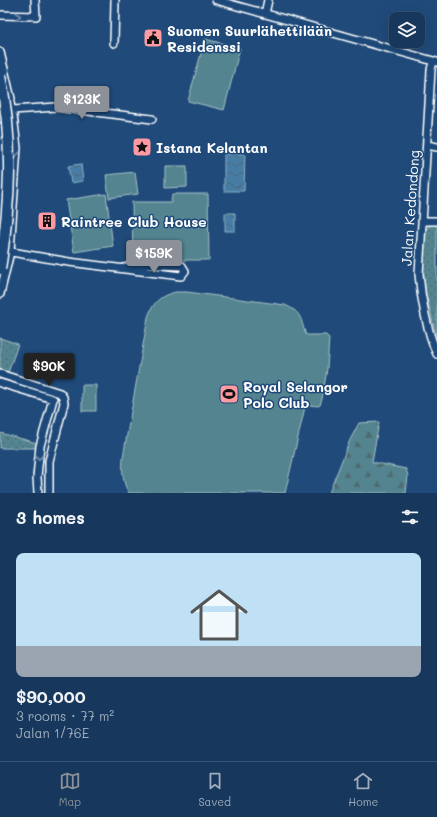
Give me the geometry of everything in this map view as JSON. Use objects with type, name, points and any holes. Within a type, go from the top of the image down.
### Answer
[{"type":"highway","points":[[0,76],[8,126],[9,182],[6,228],[0,269]]},
{"type":"highway","points":[[0,106],[3,127],[4,188],[0,230]]},
{"type":"street","points":[[0,15],[36,16],[35,0]]},
{"type":"street","points":[[114,43],[115,0]]},
{"type":"street","points":[[216,0],[435,62]]},
{"type":"street","points":[[265,14],[268,0]]},
{"type":"street","points":[[0,52],[13,113],[17,148],[10,252],[0,294]]},
{"type":"street","name":"Jalan Kedondong","points":[[435,62],[431,70],[419,274],[420,288],[430,332],[437,354]]},
{"type":"street","points":[[0,65],[13,113]]},
{"type":"street","points":[[13,113],[56,107],[152,119]]},
{"type":"street","points":[[0,127],[2,157],[0,201]]},
{"type":"street","points":[[427,145],[437,147]]},
{"type":"street","points":[[422,221],[437,221]]},
{"type":"street","points":[[0,250],[96,266],[124,268],[181,276],[185,271],[182,266],[136,264],[124,268]]},
{"type":"street","points":[[0,374],[60,393],[63,398],[64,403],[49,462],[49,493]]},
{"type":"street","points":[[0,383],[53,398],[40,446],[37,477],[38,493]]},
{"type":"green space","points":[[205,39],[240,48],[224,110],[188,101]]},
{"type":"green space","points":[[165,166],[187,166],[187,187],[165,188]]},
{"type":"green space","points":[[135,172],[138,194],[109,198],[106,175]]},
{"type":"green space","points":[[106,194],[113,246],[74,252],[66,200]]},
{"type":"green space","points":[[172,194],[208,194],[209,260],[133,260],[132,202],[171,202]]},
{"type":"green space","points":[[437,224],[437,339],[426,294],[423,269],[426,230],[429,226]]},
{"type":"green space","name":"Royal Selangor Polo Club","points":[[176,292],[187,292],[285,305],[298,314],[306,335],[326,335],[329,338],[327,369],[322,399],[320,405],[318,406],[308,405],[305,407],[285,493],[129,493],[123,476],[123,457],[148,317],[152,307],[158,300],[166,295]]},
{"type":"green space","points":[[0,338],[18,344],[8,373],[0,369]]},
{"type":"green space","points":[[82,385],[96,385],[96,411],[82,411]]},
{"type":"green space","points":[[379,422],[372,462],[406,469],[408,476],[406,493],[329,493],[350,440],[359,423]]},
{"type":"green space","points":[[0,433],[37,443],[36,448],[0,448]]},
{"type":"water","points":[[224,154],[245,154],[244,191],[224,191]]},
{"type":"water","points":[[81,164],[83,181],[71,183],[68,166]]},
{"type":"water","points":[[225,213],[235,213],[235,231],[225,231]]},
{"type":"place","name":"Suomen Suurlähettilään Residenssi","points":[[153,38]]},
{"type":"place","name":"Istana Kelantan","points":[[142,147]]},
{"type":"place","name":"Raintree Club House","points":[[47,221]]},
{"type":"place","name":"Royal Selangor Polo Club","points":[[229,394]]}]
